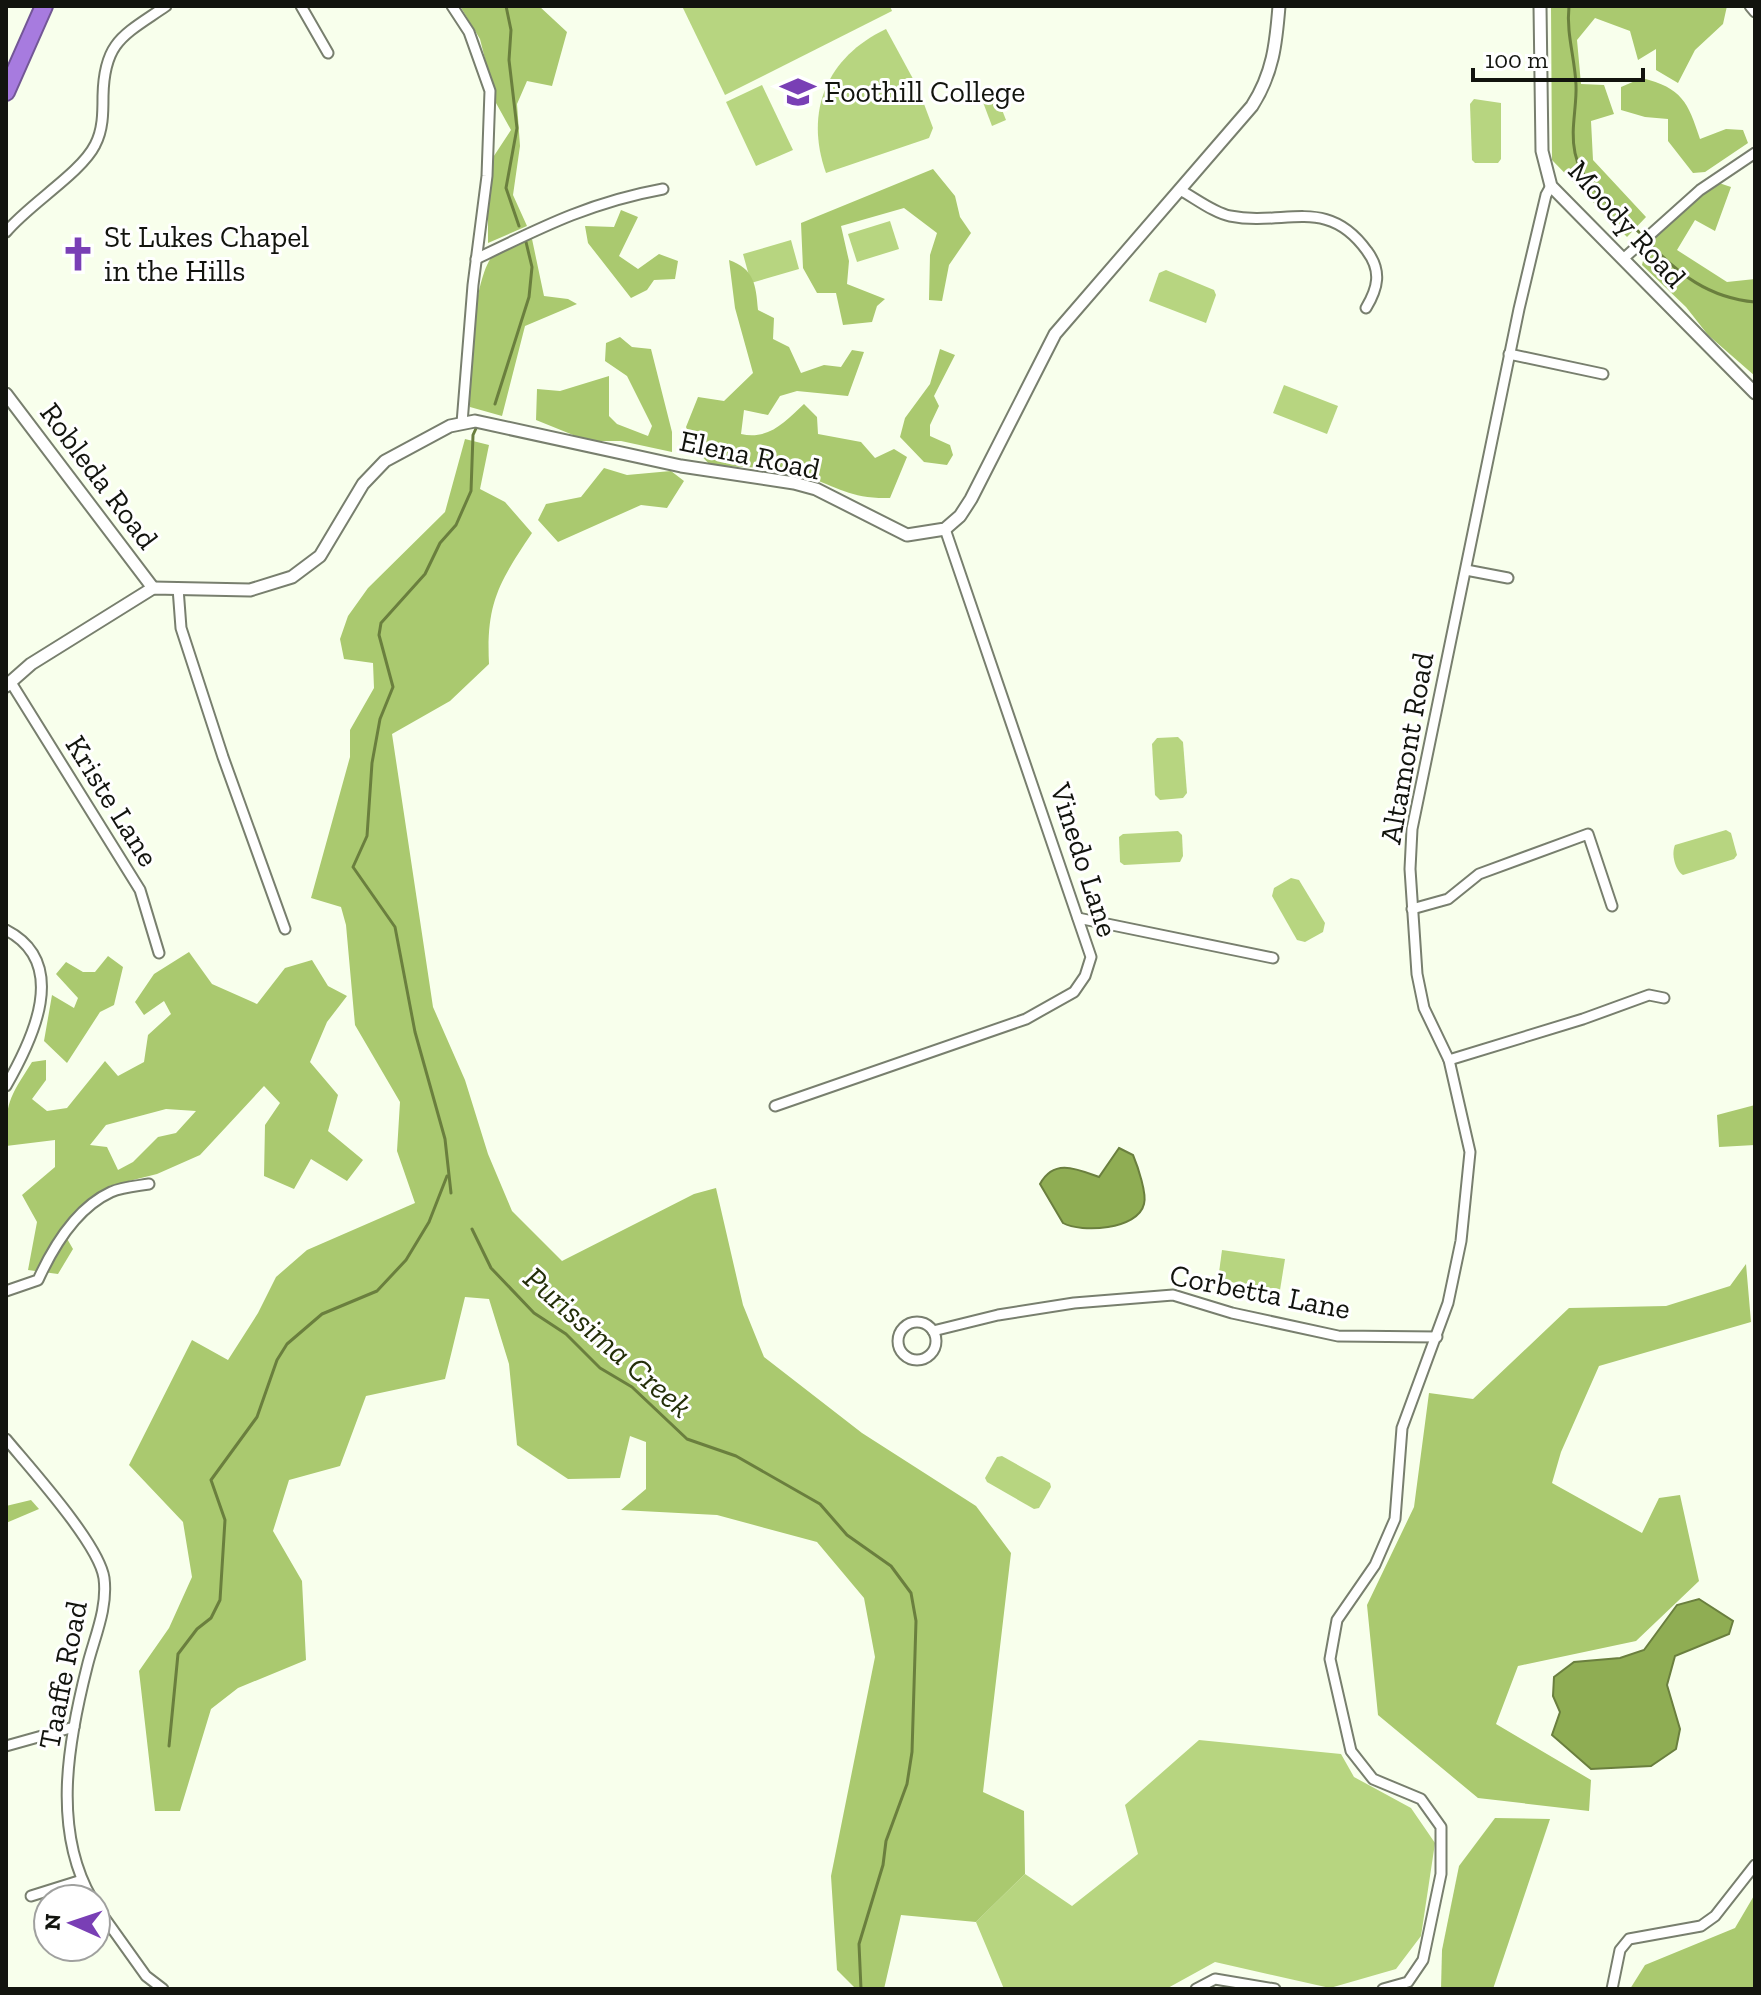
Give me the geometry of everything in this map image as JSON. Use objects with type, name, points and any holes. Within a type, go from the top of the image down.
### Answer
[{"type":"highway","points":[[6,92],[44,6]]},
{"type":"street","points":[[6,232],[23,211],[94,147],[102,127],[106,58],[132,29],[166,6]]},
{"type":"street","points":[[301,6],[328,53]]},
{"type":"street","points":[[452,6],[469,32],[490,91],[487,176],[476,259],[462,423]]},
{"type":"street","points":[[945,529],[960,516],[971,499],[1055,334],[1252,106],[1268,81],[1279,6]]},
{"type":"street","name":"Moody Road","points":[[1540,6],[1542,151],[1551,186],[1755,393]]},
{"type":"street","points":[[1750,6],[1755,12]]},
{"type":"street","points":[[1623,259],[1700,190],[1755,153]]},
{"type":"street","name":"Altamont Road","points":[[1383,1989],[1410,1985],[1423,1960],[1441,1874],[1441,1827],[1421,1799],[1373,1779],[1351,1751],[1330,1659],[1337,1620],[1375,1565],[1395,1519],[1402,1428],[1437,1337],[1461,1241],[1470,1152],[1449,1060],[1424,1008],[1417,974],[1412,909],[1412,829],[1509,354],[1546,195],[1551,186]]},
{"type":"street","points":[[476,259],[570,213],[611,198],[663,189]]},
{"type":"street","points":[[1180,190],[1229,216],[1309,216],[1330,219],[1347,227],[1371,256],[1378,277],[1378,288],[1366,308]]},
{"type":"street","points":[[1509,354],[1603,374]]},
{"type":"street","name":"Robleda Road","points":[[6,394],[153,588]]},
{"type":"street","name":"Elena Road","points":[[153,588],[250,590],[292,577],[320,556],[363,484],[385,461],[462,423],[486,421],[681,466],[794,483],[816,489],[907,535],[945,529]]},
{"type":"street","name":"Vinedo Lane","points":[[775,1106],[1026,1019],[1074,992],[1091,957],[945,529]]},
{"type":"street","points":[[1466,570],[1508,578]]},
{"type":"street","points":[[8,684],[31,664],[153,588]]},
{"type":"street","points":[[178,588],[181,628],[193,656],[223,757],[285,929]]},
{"type":"street","name":"Kriste Lane","points":[[8,684],[115,845],[140,890],[159,953]]},
{"type":"street","points":[[1412,909],[1448,899],[1479,874],[1588,834],[1612,906]]},
{"type":"street","points":[[1078,918],[1273,958]]},
{"type":"street","points":[[6,930],[31,948],[40,970],[42,988],[31,1038],[6,1086]]},
{"type":"street","points":[[1449,1060],[1649,995],[1664,998]]},
{"type":"street","points":[[6,1291],[38,1280],[67,1229],[96,1201],[113,1191],[149,1184]]},
{"type":"street","name":"Corbetta Lane","points":[[933,1331],[998,1315],[1058,1306],[1173,1295],[1232,1313],[1338,1336],[1437,1337]]},
{"type":"street","name":"Corbetta Lane","points":[[911,1323],[923,1323],[933,1331],[936,1343],[926,1357],[908,1357],[900,1349],[901,1331],[911,1323]]},
{"type":"street","name":"Taaffe Road","points":[[6,1439],[94,1551],[104,1577],[102,1616],[74,1727],[68,1814],[72,1857],[84,1883]]},
{"type":"street","points":[[6,1746],[74,1727]]},
{"type":"street","points":[[1612,1989],[1620,1950],[1629,1939],[1701,1926],[1715,1916],[1755,1865]]},
{"type":"street","points":[[31,1896],[82,1880]]},
{"type":"street","points":[[112,1928],[146,1976],[163,1989]]},
{"type":"street","points":[[1196,1989],[1215,1979],[1275,1989]]},
{"type":"shaded area","points":[[460,6],[539,6],[567,32],[552,86],[527,81],[517,104],[520,146],[513,195],[527,226],[488,243],[488,165],[511,130],[496,103],[480,39]]},
{"type":"shaded area","points":[[682,6],[890,6],[892,11],[725,95]]},
{"type":"shaded area","points":[[1551,6],[1727,6],[1723,24],[1695,50],[1678,83],[1656,70],[1656,49],[1638,60],[1630,31],[1595,18],[1577,40],[1581,84],[1604,85],[1614,114],[1591,121],[1593,160],[1646,217],[1627,237],[1552,160]]},
{"type":"shaded area","points":[[886,29],[918,88],[933,128],[929,138],[826,173],[818,128],[826,88],[849,55]]},
{"type":"shaded area","points":[[1642,78],[1666,87],[1682,98],[1700,139],[1726,129],[1743,130],[1748,143],[1705,172],[1693,173],[1668,141],[1668,119],[1621,110],[1621,87]]},
{"type":"shaded area","points":[[762,85],[793,150],[756,166],[726,102]]},
{"type":"shaded area","points":[[995,92],[1006,120],[992,126],[981,97]]},
{"type":"shaded area","points":[[1474,99],[1501,103],[1501,159],[1498,163],[1475,163],[1472,160],[1470,104]]},
{"type":"shaded area","points":[[933,169],[955,196],[960,217],[971,233],[949,265],[942,301],[929,300],[930,255],[937,233],[904,208],[841,226],[849,261],[847,284],[885,299],[877,306],[872,322],[843,325],[836,293],[817,293],[803,268],[801,223]]},
{"type":"shaded area","points":[[1713,181],[1731,187],[1715,231],[1695,220],[1677,250],[1727,282],[1755,279],[1755,376],[1708,335],[1686,307],[1642,265],[1660,227]]},
{"type":"shaded area","points":[[621,210],[638,217],[619,256],[638,269],[659,254],[678,261],[675,279],[654,280],[647,290],[631,298],[588,243],[585,226],[614,227]]},
{"type":"shaded area","points":[[890,221],[899,249],[857,262],[848,234]]},
{"type":"shaded area","points":[[532,239],[544,296],[568,299],[577,304],[525,326],[502,416],[470,407],[471,350],[477,302],[488,263],[496,252]]},
{"type":"shaded area","points":[[791,240],[799,269],[751,283],[743,254]]},
{"type":"shaded area","points":[[729,260],[749,273],[755,285],[758,310],[774,318],[773,339],[789,347],[801,373],[824,365],[841,367],[852,350],[864,352],[848,396],[797,391],[780,396],[768,415],[744,410],[741,434],[768,432],[804,404],[817,417],[818,434],[861,442],[875,458],[894,449],[907,457],[890,498],[855,495],[782,470],[711,466],[694,448],[686,427],[698,397],[724,401],[753,373],[735,308]]},
{"type":"shaded area","points":[[1166,270],[1214,290],[1216,295],[1206,323],[1149,301],[1159,273]]},
{"type":"shaded area","points":[[620,337],[632,347],[651,349],[672,432],[672,452],[621,441],[588,441],[536,420],[537,389],[560,391],[609,376],[609,416],[617,424],[648,436],[652,426],[627,376],[605,361],[606,343]]},
{"type":"shaded area","points":[[940,349],[955,355],[934,396],[939,406],[930,425],[930,436],[950,445],[953,455],[947,465],[924,462],[900,437],[905,418],[930,384]]},
{"type":"shaded area","points":[[1284,385],[1338,406],[1327,434],[1273,413]]},
{"type":"shaded area","points":[[465,439],[489,445],[480,489],[505,502],[532,533],[497,594],[490,625],[489,664],[450,701],[392,734],[433,1007],[465,1080],[488,1154],[512,1211],[562,1261],[694,1194],[716,1188],[743,1305],[764,1357],[862,1433],[976,1506],[1011,1553],[983,1792],[1024,1811],[1025,1874],[976,1922],[901,1915],[884,1989],[856,1989],[837,1970],[831,1876],[875,1657],[864,1598],[817,1542],[717,1515],[621,1510],[646,1489],[646,1442],[630,1436],[620,1478],[568,1479],[517,1445],[509,1364],[489,1299],[465,1297],[445,1379],[366,1396],[340,1466],[289,1480],[273,1531],[302,1581],[306,1660],[238,1688],[211,1709],[180,1811],[155,1811],[139,1671],[169,1628],[192,1577],[183,1522],[129,1465],[192,1340],[228,1360],[258,1313],[276,1277],[307,1250],[415,1203],[397,1151],[400,1102],[355,1025],[346,925],[341,907],[311,898],[350,757],[350,730],[374,688],[373,663],[344,659],[340,639],[348,616],[368,588],[445,512]]},
{"type":"shaded area","points":[[604,468],[627,475],[671,471],[684,481],[667,508],[641,505],[558,542],[538,520],[546,504],[581,497]]},
{"type":"shaded area","points":[[1178,737],[1183,742],[1187,793],[1183,798],[1160,800],[1155,795],[1152,744],[1157,738]]},
{"type":"shaded area","points":[[1726,830],[1731,833],[1737,855],[1734,859],[1683,875],[1680,873],[1674,857],[1675,845]]},
{"type":"shaded area","points":[[1178,831],[1182,835],[1183,856],[1180,862],[1124,865],[1120,862],[1119,837],[1123,834]]},
{"type":"shaded area","points":[[1291,878],[1299,880],[1325,923],[1323,932],[1305,942],[1297,940],[1272,896],[1274,888]]},
{"type":"shaded area","points":[[189,952],[212,984],[257,1004],[285,968],[312,960],[328,986],[347,996],[327,1022],[310,1062],[338,1095],[328,1131],[363,1160],[347,1181],[311,1159],[294,1189],[264,1176],[265,1125],[280,1103],[264,1086],[200,1155],[157,1174],[109,1186],[62,1230],[73,1249],[58,1274],[28,1270],[37,1222],[22,1195],[55,1167],[55,1140],[6,1146],[8,1110],[13,1093],[32,1062],[46,1060],[46,1080],[32,1099],[47,1111],[67,1108],[105,1061],[118,1076],[144,1062],[148,1035],[171,1014],[164,1001],[144,1015],[135,1002],[154,974]],"holes":[[[166,1109],[196,1111],[176,1133],[158,1137],[133,1162],[118,1170],[107,1147],[90,1145],[106,1125]]]},
{"type":"shaded area","points":[[108,956],[123,967],[114,1005],[100,1012],[67,1063],[44,1041],[52,995],[74,1008],[78,998],[56,974],[66,962],[83,972],[95,972]]},
{"type":"shaded area","points":[[1755,1105],[1755,1145],[1719,1147],[1717,1115]]},
{"type":"shaded area","points":[[1119,1148],[1133,1155],[1139,1173],[1145,1200],[1140,1213],[1108,1227],[1082,1228],[1063,1223],[1040,1184],[1059,1168],[1099,1177]]},
{"type":"shaded area","points":[[1222,1250],[1285,1259],[1280,1290],[1218,1280]]},
{"type":"shaded area","points":[[1746,1264],[1751,1322],[1599,1366],[1561,1452],[1552,1483],[1642,1533],[1659,1498],[1680,1495],[1699,1581],[1636,1641],[1518,1666],[1496,1724],[1591,1780],[1589,1811],[1478,1798],[1378,1715],[1367,1605],[1414,1507],[1429,1393],[1473,1399],[1569,1308],[1666,1306],[1730,1286]]},
{"type":"shaded area","points":[[1002,1456],[1050,1483],[1051,1487],[1039,1508],[1034,1509],[987,1482],[985,1478],[997,1457]]},
{"type":"shaded area","points":[[31,1500],[39,1509],[6,1523],[6,1506]]},
{"type":"shaded area","points":[[1699,1599],[1733,1621],[1729,1634],[1675,1656],[1667,1685],[1680,1729],[1676,1749],[1651,1766],[1591,1769],[1552,1735],[1560,1712],[1553,1696],[1554,1677],[1574,1662],[1620,1658],[1644,1650],[1677,1605]]},
{"type":"shaded area","points":[[1199,1740],[1341,1754],[1354,1777],[1411,1808],[1435,1843],[1421,1936],[1396,1969],[1330,1988],[1215,1962],[1166,1989],[1004,1989],[976,1922],[1025,1874],[1072,1906],[1138,1854],[1125,1805]]},
{"type":"shaded area","points":[[1495,1818],[1550,1819],[1493,1989],[1441,1989],[1442,1950],[1459,1866]]},
{"type":"shaded area","points":[[1755,1894],[1755,1989],[1630,1989],[1645,1965],[1735,1928]]},
{"type":"waterway","name":"Purissima Creek","points":[[506,6],[511,30],[509,60],[517,128],[506,188],[519,226]]},
{"type":"waterway","points":[[1569,6],[1576,85],[1575,153],[1592,187],[1640,233]]},
{"type":"waterway","points":[[1647,241],[1670,264],[1709,290],[1755,302]]},
{"type":"waterway","name":"Purissima Creek","points":[[495,404],[529,297],[532,267],[526,242]]},
{"type":"waterway","name":"Purissima Creek","points":[[451,1193],[445,1139],[415,1032],[395,927],[353,867],[367,836],[372,763],[380,719],[393,687],[379,635],[381,623],[425,574],[440,543],[456,525],[471,491],[473,435],[478,424]]},
{"type":"waterway","points":[[169,1746],[178,1654],[197,1629],[211,1618],[220,1600],[225,1520],[211,1480],[257,1417],[277,1360],[287,1344],[322,1314],[377,1291],[406,1260],[429,1222],[447,1176]]},
{"type":"waterway","name":"Purissima Creek","points":[[472,1229],[491,1268],[534,1313],[566,1334],[600,1368],[632,1387],[687,1439],[736,1456],[820,1504],[847,1535],[891,1566],[911,1593],[916,1621],[912,1752],[907,1784],[886,1841],[883,1865],[859,1944],[861,1989]]},
{"type":"place","name":"Foothill College","points":[[798,92]]},
{"type":"place","name":"St Lukes Chapel in the Hills","points":[[78,254]]}]
